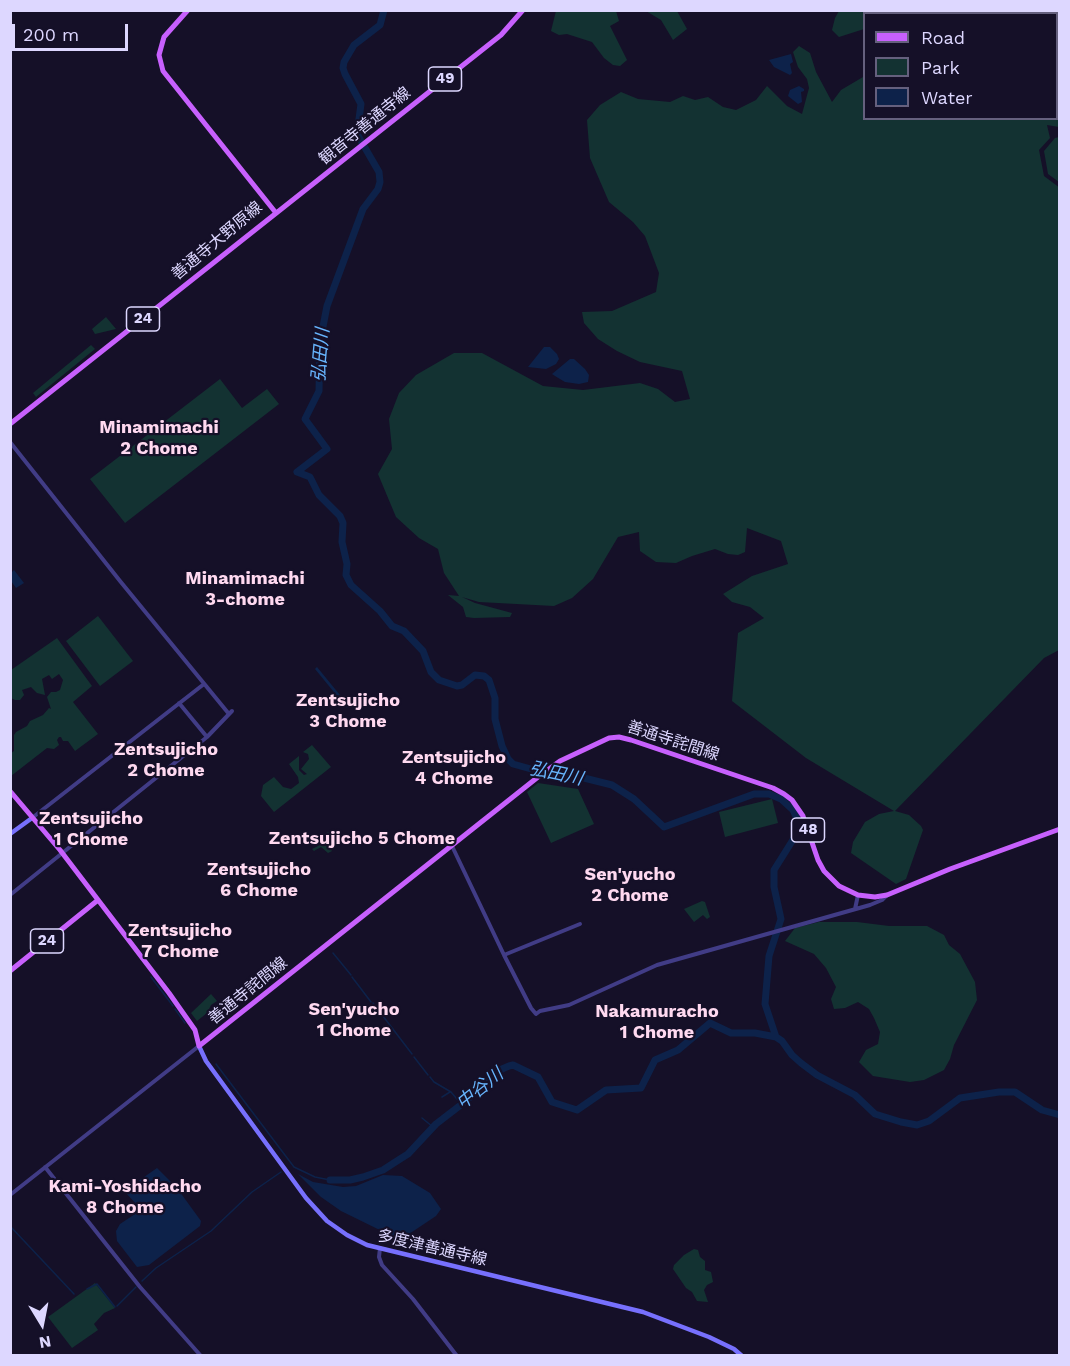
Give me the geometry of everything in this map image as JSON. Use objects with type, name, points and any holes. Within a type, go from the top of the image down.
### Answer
[{"type":"main road","name":"善通寺大野原線","points":[[10,424],[276,213],[163,71],[160,60],[161,44],[167,32],[188,10]]},
{"type":"main road","name":"観音寺善通寺線","points":[[276,213],[501,35],[523,10]]},
{"type":"main road","name":"善通寺詫間線","points":[[99,900],[178,1005],[195,1030],[199,1046],[542,774],[560,761],[609,738],[619,738],[773,788],[784,794],[798,808],[807,826],[818,860],[831,880],[858,895],[875,897],[887,895],[1059,829]]},
{"type":"main road","points":[[10,791],[99,900]]},
{"type":"main road","points":[[10,834],[32,818]]},
{"type":"main road","name":"24","points":[[10,971],[99,900]]},
{"type":"main road","name":"多度津善通寺線","points":[[199,1046],[206,1061],[315,1209],[327,1221],[358,1242],[643,1312],[709,1337],[742,1356]]},
{"type":"street","points":[[10,442],[120,581],[204,684],[230,712],[207,738],[10,895]]},
{"type":"street","points":[[32,818],[204,684]]},
{"type":"street","points":[[179,703],[207,738]]},
{"type":"street","points":[[453,846],[504,955],[536,1014],[540,1011],[569,1005],[657,965],[855,909],[882,900],[887,895]]},
{"type":"street","points":[[855,909],[858,895]]},
{"type":"street","points":[[504,955],[580,924]]},
{"type":"street","points":[[10,1195],[199,1046]]},
{"type":"street","points":[[45,1167],[140,1287],[201,1356]]},
{"type":"street","points":[[380,1247],[379,1257],[382,1265],[413,1299],[458,1356]]},
{"type":"green space","points":[[839,10],[960,11],[863,12],[863,29],[839,37],[832,30]]},
{"type":"green space","points":[[556,11],[616,11],[619,21],[610,26],[627,60],[620,66],[613,65],[604,58],[592,42],[551,31]]},
{"type":"green space","points":[[646,11],[677,11],[687,29],[673,40],[661,20]]},
{"type":"green space","points":[[1059,11],[1059,127],[1047,125],[1050,138],[1039,150],[1044,176],[1060,188],[1059,650],[1044,658],[895,811],[909,815],[923,830],[906,879],[896,884],[851,853],[853,842],[865,822],[879,814],[894,811],[806,758],[732,701],[738,633],[764,618],[750,607],[732,602],[723,594],[752,576],[788,564],[781,541],[747,528],[745,552],[738,555],[728,554],[715,549],[676,563],[656,562],[640,551],[639,532],[618,537],[593,579],[572,598],[554,606],[479,602],[462,597],[512,613],[510,617],[466,617],[463,607],[448,595],[459,596],[444,573],[438,549],[419,538],[396,517],[378,474],[392,449],[389,419],[399,393],[416,375],[454,353],[482,353],[543,386],[583,390],[640,383],[658,389],[675,402],[690,399],[682,371],[640,362],[617,351],[598,339],[584,323],[582,312],[612,311],[656,292],[659,273],[645,236],[633,222],[609,202],[590,158],[587,120],[600,105],[621,92],[638,99],[670,102],[683,96],[695,100],[708,97],[723,107],[736,110],[756,100],[767,86],[787,106],[802,114],[809,88],[807,79],[798,67],[793,52],[799,46],[810,53],[816,72],[832,102],[841,90],[863,77],[863,120],[1058,120],[1058,12],[977,12]]},
{"type":"green space","points":[[1060,137],[1059,182],[1048,174],[1044,151],[1055,138]]},
{"type":"green space","points":[[106,317],[116,329],[95,334],[92,329]]},
{"type":"green space","points":[[91,345],[95,349],[36,397],[33,393]]},
{"type":"green space","points":[[220,379],[242,408],[267,389],[279,404],[125,523],[90,479]]},
{"type":"green space","points":[[98,616],[133,661],[100,686],[66,641]]},
{"type":"green space","points":[[57,638],[92,686],[73,702],[98,734],[75,751],[68,741],[63,741],[59,737],[57,740],[59,745],[54,749],[47,748],[11,776],[14,735],[30,721],[43,715],[49,708],[51,709],[47,697],[51,692],[60,690],[63,680],[59,674],[52,679],[49,675],[42,679],[45,695],[37,693],[31,687],[22,690],[24,695],[20,700],[15,700],[11,698],[11,670]]},
{"type":"green space","points":[[312,745],[331,767],[274,812],[261,796],[263,785],[274,777],[283,787],[291,789],[299,783],[298,777],[289,764],[299,756],[299,770],[304,775],[307,774],[301,769],[309,759],[308,754],[303,752]]},
{"type":"green space","points":[[538,783],[578,789],[594,824],[551,843],[527,792]]},
{"type":"green space","points":[[772,799],[778,823],[725,837],[719,812]]},
{"type":"green space","points":[[328,832],[335,838],[328,843],[332,851],[328,853],[321,847],[314,851],[312,849],[320,845],[316,839]]},
{"type":"green space","points":[[702,901],[705,902],[710,917],[707,919],[703,915],[694,922],[684,909]]},
{"type":"green space","points":[[819,922],[927,926],[944,935],[949,945],[960,954],[975,982],[977,1000],[944,1070],[924,1080],[910,1082],[873,1076],[859,1062],[866,1050],[878,1044],[880,1032],[869,1009],[858,1002],[845,1008],[834,1009],[831,999],[836,987],[826,968],[814,954],[785,941],[795,928]]},
{"type":"green space","points":[[211,994],[217,1001],[197,1021],[191,1013]]},
{"type":"green space","points":[[694,1249],[698,1250],[700,1257],[705,1261],[705,1270],[711,1272],[713,1282],[704,1290],[708,1302],[697,1301],[673,1269],[684,1255]]},
{"type":"green space","points":[[95,1283],[115,1308],[104,1313],[94,1324],[98,1330],[72,1348],[48,1317]]},
{"type":"water","points":[[791,54],[793,62],[790,64],[792,73],[790,75],[774,67],[769,60]]},
{"type":"water","points":[[799,86],[804,91],[801,92],[802,102],[798,104],[788,96],[790,90]]},
{"type":"water","points":[[544,347],[550,347],[557,354],[559,359],[556,364],[546,369],[528,367]]},
{"type":"water","points":[[570,359],[574,359],[585,369],[589,375],[588,382],[579,384],[565,382],[552,374]]},
{"type":"water","points":[[14,570],[24,583],[16,588],[11,581],[11,573]]},
{"type":"water","points":[[317,667],[349,706],[347,708],[315,669]]},
{"type":"water","points":[[157,1168],[177,1188],[201,1221],[200,1226],[149,1265],[137,1267],[117,1241],[116,1231],[120,1224],[138,1212],[138,1206],[124,1191]]},
{"type":"water","points":[[298,1174],[313,1182],[343,1187],[356,1186],[383,1175],[402,1176],[430,1193],[441,1209],[436,1216],[412,1232],[401,1237],[394,1237],[341,1211],[321,1197]]},
{"type":"waterway","name":"弘田川","points":[[384,10],[380,25],[354,45],[344,62],[345,74],[361,104],[357,134],[379,172],[380,182],[378,189],[363,209],[327,306],[320,342],[319,391],[305,419],[327,449],[297,472],[310,477],[319,495],[340,516],[343,523],[342,542],[347,564],[346,575],[351,585],[380,611],[392,626],[404,631],[423,651],[431,672],[439,680],[457,686],[475,675],[484,676],[489,680],[495,698],[495,719],[502,746],[513,764],[549,774],[584,778],[612,785],[634,799],[664,827],[754,794],[769,794],[781,799],[793,810],[801,827],[774,870],[774,887],[781,919],[769,956],[765,1004],[776,1037],[782,1041],[792,1055],[817,1075],[855,1095],[875,1114],[917,1125],[929,1121],[960,1098],[999,1092],[1015,1092],[1042,1110],[1060,1115]]},
{"type":"waterway","points":[[333,953],[351,975]]},
{"type":"waterway","points":[[151,977],[173,1006]]},
{"type":"waterway","points":[[352,977],[371,1002]]},
{"type":"waterway","points":[[373,1003],[412,1054]]},
{"type":"waterway","points":[[175,1009],[185,1023]]},
{"type":"waterway","name":"中谷川","points":[[330,1180],[350,1180],[383,1170],[408,1154],[436,1124],[502,1069],[509,1066],[513,1065],[538,1077],[552,1102],[577,1110],[606,1090],[641,1088],[655,1060],[678,1050],[710,1023],[731,1033],[755,1033],[776,1037]]},
{"type":"waterway","points":[[414,1057],[428,1075]]},
{"type":"waterway","points":[[216,1064],[294,1167],[315,1177],[330,1180]]},
{"type":"waterway","points":[[430,1077],[451,1092],[462,1105]]},
{"type":"waterway","points":[[442,1097],[450,1092]]},
{"type":"waterway","points":[[422,1118],[433,1127]]},
{"type":"waterway","points":[[142,1281],[156,1268],[211,1231],[252,1192],[281,1172]]},
{"type":"waterway","points":[[10,1226],[74,1294]]},
{"type":"waterway","points":[[87,1289],[97,1284],[115,1307]]},
{"type":"waterway","points":[[117,1306],[136,1287]]},
{"type":"district","name":"Minamimachi 2 Chome","points":[[159,438]]},
{"type":"district","name":"Minamimachi 3-chome","points":[[245,589]]},
{"type":"district","name":"Zentsujicho 3 Chome","points":[[348,711]]},
{"type":"district","name":"Zentsujicho 2 Chome","points":[[166,760]]},
{"type":"district","name":"Zentsujicho 4 Chome","points":[[454,768]]},
{"type":"district","name":"Zentsujicho 1 Chome","points":[[91,829]]},
{"type":"district","name":"Zentsujicho 5 Chome","points":[[362,839]]},
{"type":"district","name":"Zentsujicho 6 Chome","points":[[259,880]]},
{"type":"district","name":"Sen'yucho 2 Chome","points":[[630,885]]},
{"type":"district","name":"Zentsujicho 7 Chome","points":[[180,941]]},
{"type":"district","name":"Sen'yucho 1 Chome","points":[[354,1020]]},
{"type":"district","name":"Nakamuracho 1 Chome","points":[[657,1022]]},
{"type":"district","name":"Kami-Yoshidacho 8 Chome","points":[[125,1197]]}]
